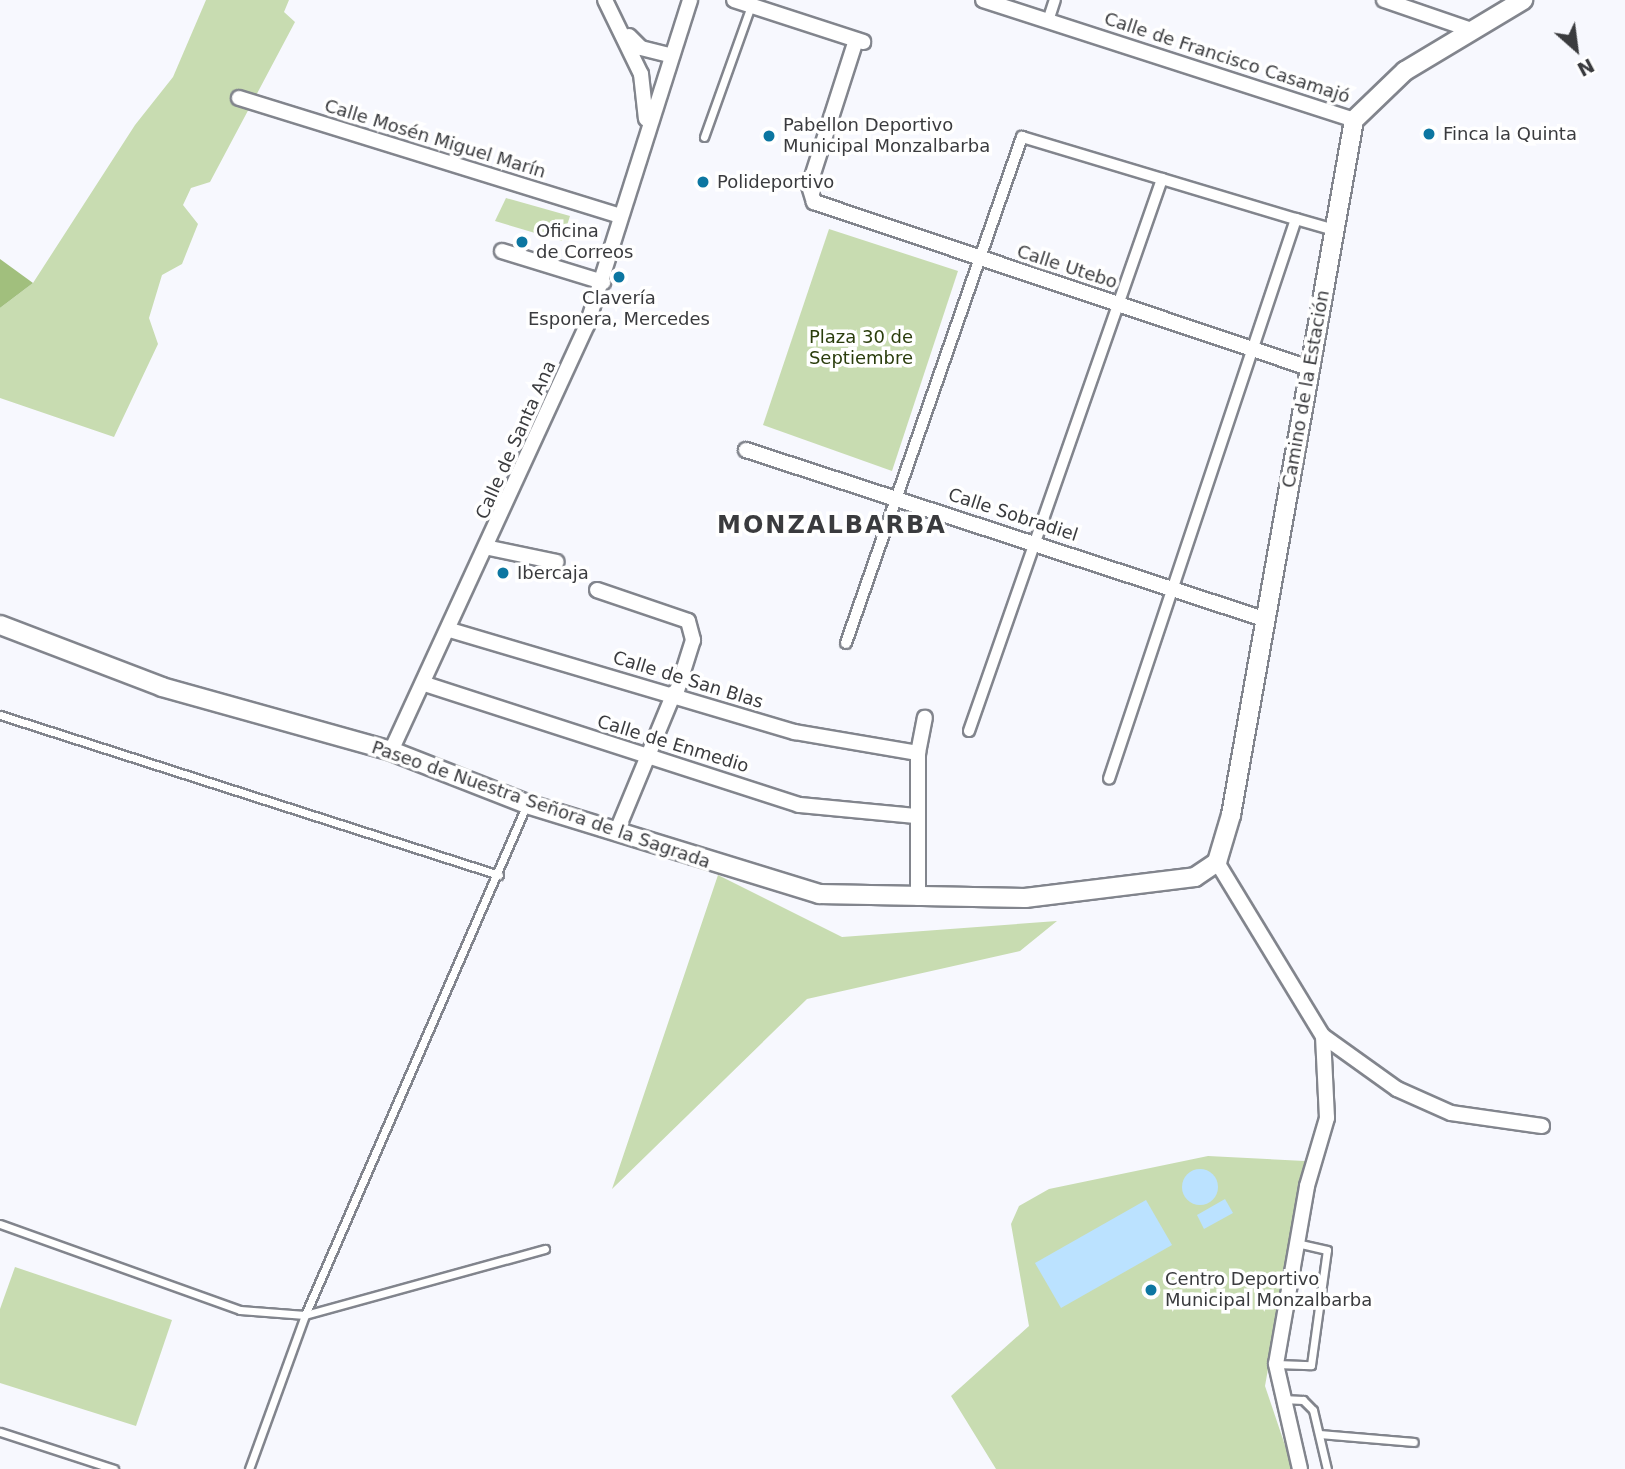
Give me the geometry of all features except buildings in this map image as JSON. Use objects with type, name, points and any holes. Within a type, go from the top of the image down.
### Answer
[{"type":"street","points":[[605,0],[623,30],[641,74],[646,131]]},
{"type":"street","name":"Calle de Santa Ana","points":[[391,751],[490,548],[603,282],[646,131],[690,0]]},
{"type":"street","points":[[734,0],[751,5]]},
{"type":"street","name":"Calle de Francisco Casamajó","points":[[983,0],[1354,120]]},
{"type":"street","points":[[1048,21],[1055,0]]},
{"type":"street","points":[[1384,0],[1471,30]]},
{"type":"street","points":[[1354,120],[1405,71],[1523,0]]},
{"type":"street","name":"Calle Utebo","points":[[751,5],[860,41],[809,186],[814,202],[1308,368]]},
{"type":"street","points":[[623,30],[641,48],[672,56]]},
{"type":"street","name":"Calle Mosén Miguel Marín","points":[[239,98],[620,216]]},
{"type":"street","name":"Camino de la Estación","points":[[1217,862],[1267,621],[1308,368],[1354,120]]},
{"type":"street","points":[[846,643],[899,499],[1022,137],[1334,230]]},
{"type":"street","points":[[969,732],[1033,542],[1162,179]]},
{"type":"street","points":[[1109,779],[1296,219]]},
{"type":"street","points":[[502,250],[603,282]]},
{"type":"street","name":"Calle Sobradiel","points":[[747,450],[1174,587],[1267,621]]},
{"type":"street","points":[[490,548],[557,562]]},
{"type":"street","points":[[597,590],[688,621],[694,640],[675,694],[616,833]]},
{"type":"street","name":"Paseo de Nuestra Señora de la Sagrada","points":[[0,625],[162,687],[391,751],[527,803],[616,833],[819,894],[918,898],[1142,887],[1195,877],[1217,862]]},
{"type":"street","name":"Calle de San Blas","points":[[450,630],[675,694],[794,732],[919,753]]},
{"type":"street","name":"Calle de Enmedio","points":[[425,684],[799,805],[916,816]]},
{"type":"street","points":[[918,898],[916,816],[919,753],[925,718]]},
{"type":"street","points":[[1217,862],[1323,1036],[1397,1089],[1451,1113],[1542,1126]]},
{"type":"street","points":[[1300,1469],[1281,1399],[1276,1364],[1296,1242],[1327,1118],[1323,1036]]},
{"type":"lane","points":[[705,138],[751,5]]},
{"type":"lane","points":[[0,715],[499,875]]},
{"type":"lane","points":[[249,1469],[305,1315],[499,875],[527,803]]},
{"type":"lane","points":[[0,1224],[240,1310],[305,1315],[545,1250]]},
{"type":"lane","points":[[1276,1364],[1311,1365],[1327,1250],[1296,1242]]},
{"type":"lane","points":[[1281,1399],[1303,1400],[1320,1434],[1327,1469]]},
{"type":"lane","points":[[0,1432],[114,1469]]},
{"type":"lane","points":[[1320,1434],[1414,1442]]},
{"type":"green space","points":[[206,0],[289,0],[284,12],[295,22],[210,182],[191,188],[183,205],[198,224],[182,264],[162,275],[149,318],[158,344],[114,437],[0,398],[0,308],[33,283],[135,125],[173,77]]},
{"type":"green space","points":[[506,198],[570,216],[562,241],[495,221]]},
{"type":"green space","name":"Plaza 30 de Septiembre","points":[[829,229],[958,271],[892,471],[763,425]]},
{"type":"green space","points":[[0,259],[33,283],[0,308]]},
{"type":"green space","points":[[718,875],[842,937],[1057,921],[1020,951],[807,999],[612,1189]]},
{"type":"green space","name":"Centro Deportivo Municipal Monzalbarba","points":[[1208,1156],[1305,1161],[1265,1386],[1293,1469],[996,1469],[951,1396],[1029,1326],[1011,1224],[1019,1206],[1049,1189]]},
{"type":"green space","points":[[15,1267],[172,1320],[136,1426],[0,1383],[0,1309]]},
{"type":"water","points":[[1200,1169],[1213,1174],[1218,1187],[1213,1200],[1200,1205],[1187,1200],[1182,1187],[1187,1174]]},
{"type":"water","points":[[1225,1199],[1233,1213],[1204,1229],[1197,1215]]},
{"type":"water","points":[[1146,1200],[1172,1245],[1061,1308],[1035,1263]]},
{"type":"place","name":"Finca la Quinta","points":[[1429,134]]},
{"type":"place","name":"Pabellon Deportivo Municipal Monzalbarba","points":[[769,136]]},
{"type":"place","name":"Polideportivo","points":[[703,182]]},
{"type":"place","name":"Oficina de Correos","points":[[522,242]]},
{"type":"place","name":"Clavería Esponera, Mercedes","points":[[619,277]]},
{"type":"place","name":"Ibercaja","points":[[503,573]]},
{"type":"place","name":"Centro Deportivo Municipal Monzalbarba","points":[[1151,1290]]},
{"type":"district","name":"MONZALBARBA","points":[[832,526]]}]
